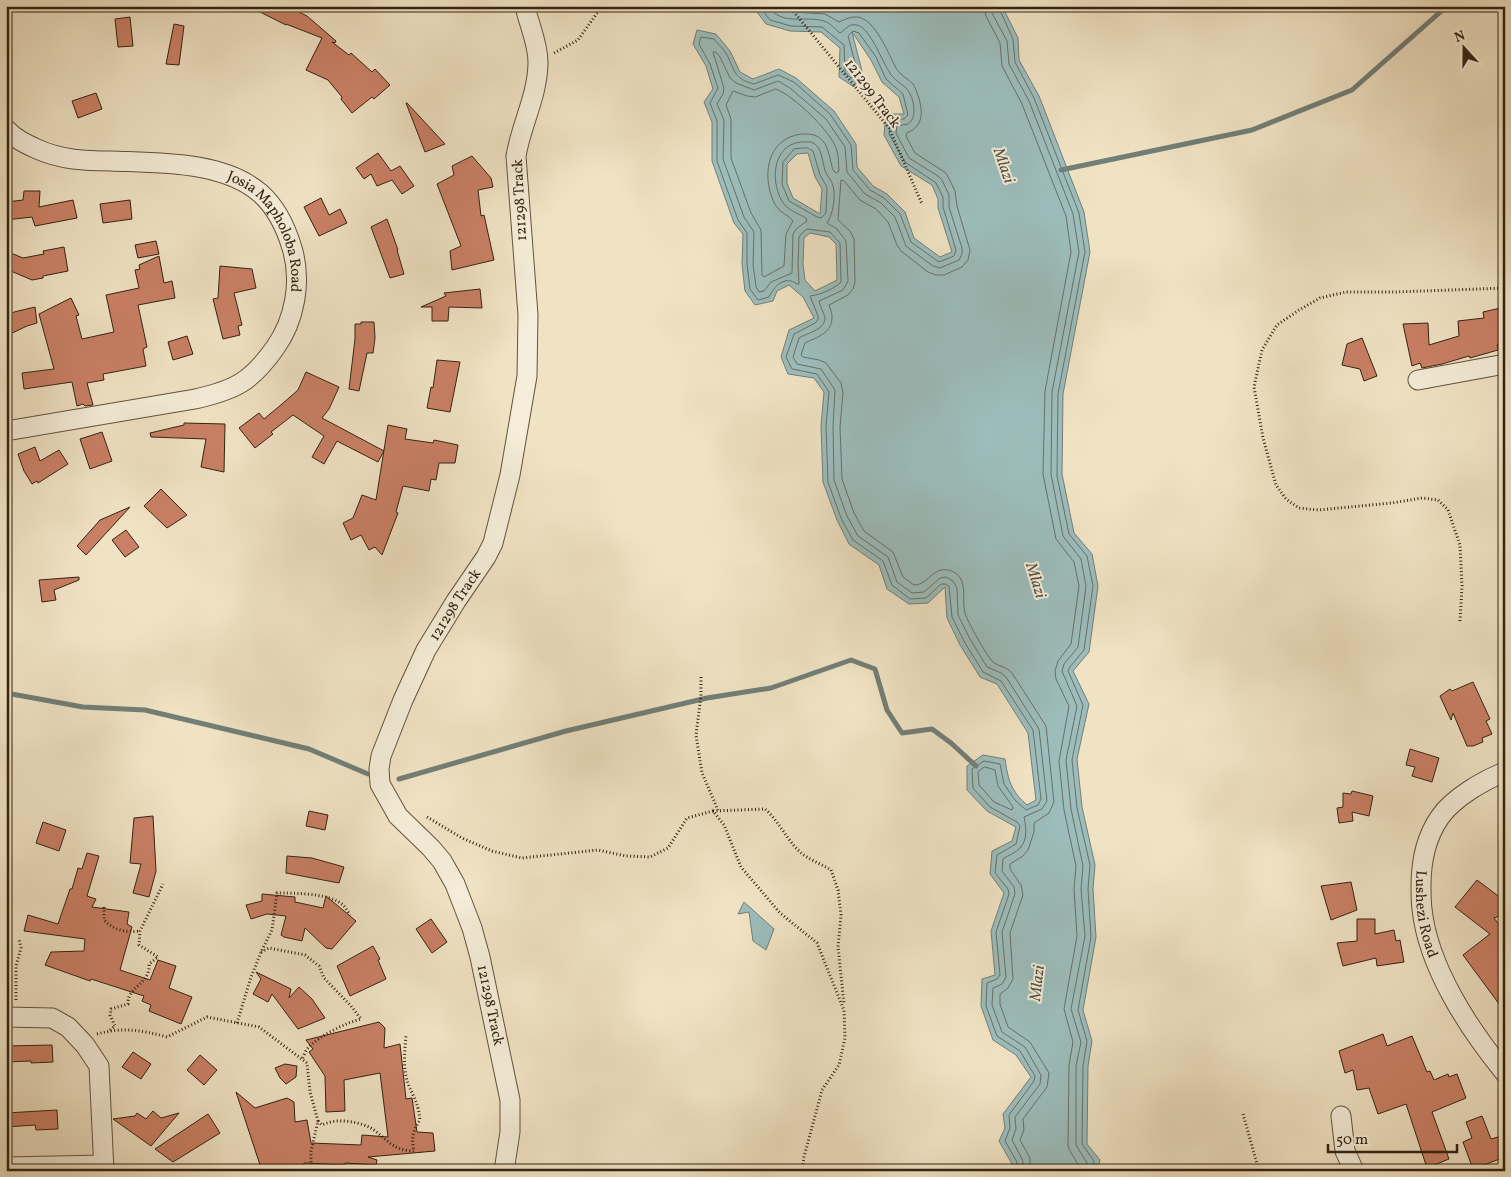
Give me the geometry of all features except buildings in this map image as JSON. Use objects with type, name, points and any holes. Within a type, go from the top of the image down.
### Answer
[{"type":"street","name":"121298 Track","points":[[504,1171],[510,1132],[510,1100],[480,956],[472,928],[454,884],[442,861],[398,816],[380,784],[379,769],[381,756],[403,700],[426,650],[493,544],[510,475],[527,376],[528,315],[516,156],[519,139],[535,89],[538,62],[535,40],[525,6]]},
{"type":"street","name":"Josia Mapholoba Road","points":[[6,129],[12,136],[26,144],[42,151],[71,159],[176,164],[229,175],[252,186],[262,194],[280,217],[296,262],[298,280],[286,332],[260,367],[241,384],[226,391],[195,399],[6,431]]},
{"type":"street","points":[[1418,380],[1505,364]]},
{"type":"street","name":"Lushezi Road","points":[[1505,772],[1486,780],[1464,795],[1440,816],[1427,841],[1421,871],[1422,909],[1433,956],[1455,1002],[1486,1050],[1505,1074]]},
{"type":"street","points":[[6,1167],[104,1168],[99,1066],[68,1027],[52,1018],[11,1018]]},
{"type":"street","points":[[1341,1116],[1345,1150],[1354,1171]]},
{"type":"path","points":[[538,62],[578,40],[602,6]]},
{"type":"path","name":"121299 Track","points":[[789,6],[888,128],[922,204]]},
{"type":"path","points":[[1460,621],[1462,586],[1460,545],[1448,510],[1438,500],[1422,498],[1392,503],[1318,510],[1299,508],[1286,499],[1276,485],[1263,438],[1254,387],[1262,350],[1277,325],[1320,298],[1346,292],[1505,288]]},
{"type":"path","points":[[702,677],[696,735],[702,773],[718,810]]},
{"type":"path","points":[[422,815],[462,838],[492,851],[522,858],[598,850],[626,856],[650,857],[668,848],[687,818],[718,810],[764,809],[775,818],[782,831],[800,853],[831,870],[838,890],[841,915],[838,947],[845,1038],[839,1065],[822,1090],[802,1171]]},
{"type":"path","points":[[713,811],[724,825],[741,867],[780,913],[818,943],[844,1010]]},
{"type":"path","points":[[110,1031],[115,1026],[110,1016],[111,1009],[128,1004],[130,995],[140,986],[149,971],[149,964],[158,957],[139,945],[140,931],[164,884]]},
{"type":"path","points":[[237,1023],[261,952],[272,930],[277,893],[302,892],[329,899],[342,904],[350,915]]},
{"type":"path","points":[[104,906],[104,920],[110,927],[130,932],[140,931]]},
{"type":"path","points":[[11,1018],[16,966],[20,948],[19,939]]},
{"type":"path","points":[[261,952],[269,948],[306,955],[319,966],[324,978],[361,1019],[345,1023],[330,1033],[308,1048],[302,1059]]},
{"type":"path","points":[[80,1040],[110,1031],[142,1030],[167,1037],[207,1017],[259,1027],[307,1063],[310,1092],[318,1121],[311,1151],[311,1171]]},
{"type":"path","points":[[318,1121],[322,1125],[329,1121],[339,1120],[369,1127],[399,1149],[414,1151],[411,1142],[420,1120],[419,1105],[406,1077],[404,1059],[406,1034]]},
{"type":"path","points":[[1242,1114],[1260,1171]]},
{"type":"water","name":"Mlazi","points":[[755,6],[1002,6],[1018,38],[1019,60],[1039,96],[1084,212],[1090,252],[1063,394],[1062,474],[1074,533],[1092,554],[1098,586],[1089,652],[1073,671],[1089,704],[1077,759],[1082,807],[1095,865],[1093,889],[1096,937],[1083,1010],[1092,1041],[1088,1066],[1087,1144],[1100,1160],[1097,1171],[1010,1171],[1012,1164],[999,1141],[1005,1128],[1003,1114],[1031,1077],[1016,1055],[993,1040],[981,1006],[982,979],[995,975],[991,931],[1004,893],[990,874],[992,851],[1012,841],[1016,827],[987,811],[967,790],[967,766],[983,755],[1005,759],[1011,785],[1017,795],[1027,805],[1036,800],[1028,733],[997,684],[980,677],[960,645],[947,618],[945,587],[928,603],[909,604],[887,589],[879,565],[849,544],[837,520],[823,482],[821,426],[824,392],[814,378],[788,374],[781,357],[789,330],[814,318],[803,297],[789,285],[777,291],[773,301],[755,305],[745,291],[742,264],[743,234],[734,223],[712,161],[712,122],[704,102],[713,89],[706,66],[693,44],[697,30],[716,34],[730,51],[740,72],[753,79],[779,69],[796,78],[834,111],[856,144],[857,167],[873,186],[887,194],[905,212],[914,238],[940,257],[952,252],[938,208],[938,199],[932,185],[901,166],[884,135],[886,114],[904,114],[899,97],[882,82],[871,60],[852,32],[862,71],[854,87],[839,77],[840,48],[821,32],[790,31],[766,24],[754,8]],"holes":[[[808,153],[815,177],[822,189],[820,214],[793,198],[787,183],[787,164],[797,154]],[[810,233],[829,237],[836,244],[837,280],[815,291],[805,280],[803,264],[804,238]]]},
{"type":"water","points":[[744,902],[774,929],[766,950],[753,941],[749,912],[738,914]]},
{"type":"waterway","points":[[1061,170],[1252,130],[1352,90],[1447,6]]},
{"type":"waterway","points":[[399,779],[566,731],[707,698],[771,688],[851,660],[875,669],[887,710],[902,733],[932,729],[951,743],[976,766]]},
{"type":"waterway","points":[[6,693],[83,707],[145,710],[309,749],[368,774]]}]
